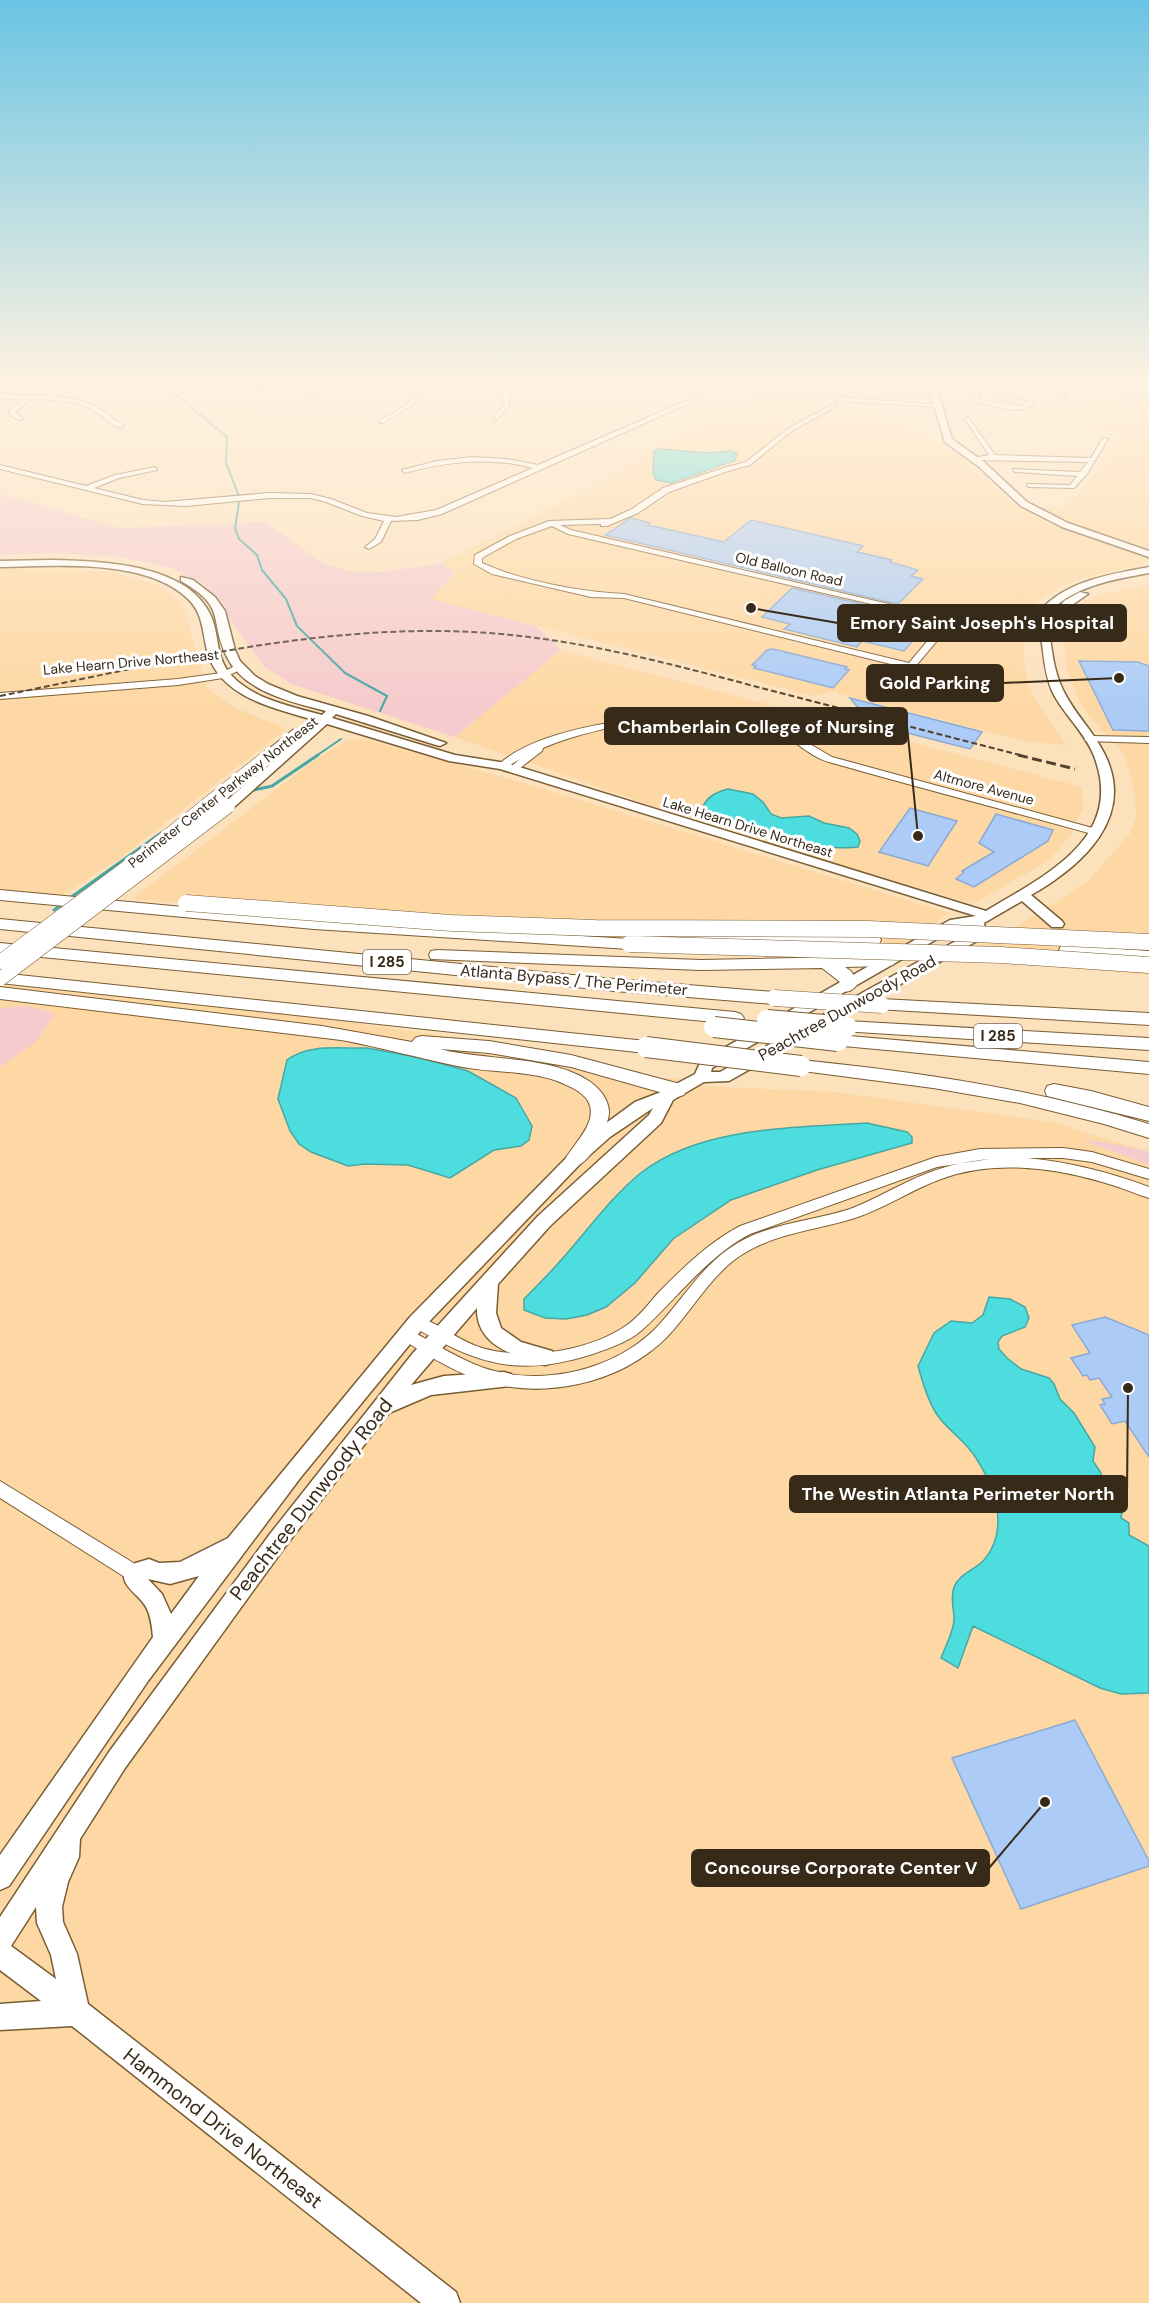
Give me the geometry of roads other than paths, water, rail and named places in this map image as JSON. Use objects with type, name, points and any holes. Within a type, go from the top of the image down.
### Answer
[{"type":"highway","points":[[0,886],[451,923],[595,928],[868,929],[1149,942]]},
{"type":"highway","points":[[0,895],[369,928],[629,944],[1001,955],[1149,965]]},
{"type":"highway","name":"Atlanta Bypass / The Perimeter","points":[[0,924],[571,981],[774,998],[1149,1019]]},
{"type":"highway","points":[[369,928],[616,938],[873,940],[1149,956]]},
{"type":"highway","name":"Atlanta Bypass / The Perimeter","points":[[0,948],[735,1018],[843,1034],[1149,1044]]},
{"type":"highway","points":[[304,953],[346,950],[745,965],[887,961]]},
{"type":"highway","points":[[824,961],[845,975],[849,983],[845,987]]},
{"type":"highway","points":[[0,979],[466,1026],[902,1076],[988,1089],[1061,1105],[1149,1131]]},
{"type":"highway","points":[[0,993],[288,1027],[380,1041],[460,1060],[572,1079],[591,1092],[600,1108],[599,1120],[592,1137],[576,1158]]},
{"type":"highway","points":[[662,1011],[714,1027],[843,1034],[1149,1068]]},
{"type":"highway","points":[[380,1041],[462,1043],[571,1060],[672,1093]]},
{"type":"highway","points":[[902,1076],[977,1079],[1013,1084],[1092,1098],[1149,1114]]},
{"type":"main road","points":[[1010,489],[1033,510],[1065,525],[1149,554]]},
{"type":"main road","points":[[0,558],[105,559],[149,567],[184,579],[202,591],[222,615],[228,649],[239,667]]},
{"type":"main road","points":[[0,564],[99,565],[135,571],[167,581],[186,592],[204,612],[212,650],[221,672]]},
{"type":"main road","points":[[1149,570],[1102,579],[1075,588],[1046,607],[1040,616],[1044,623],[1057,620],[1068,603],[1083,594],[1113,584],[1149,578]]},
{"type":"main road","name":"Peachtree Dunwoody Road","points":[[701,1077],[706,1065],[955,923],[982,918],[1060,872],[1080,855],[1094,836],[1106,812],[1108,795],[1100,756],[1063,702],[1055,683],[1045,639],[1044,623]]},
{"type":"main road","name":"Lake Hearn Drive Northeast","points":[[239,667],[274,690],[495,758],[507,768]]},
{"type":"main road","name":"Lake Hearn Drive Northeast","points":[[221,672],[239,688],[256,698],[453,758],[507,768],[982,918]]},
{"type":"main road","name":"Perimeter Center Parkway Northeast","points":[[0,962],[333,710]]},
{"type":"main road","points":[[303,734],[356,730]]},
{"type":"main road","name":"Perimeter Center Parkway Northeast","points":[[0,979],[228,806],[303,734]]},
{"type":"main road","points":[[1023,894],[1057,924]]},
{"type":"main road","name":"Peachtree Dunwoody Road","points":[[0,1877],[165,1640],[240,1541],[412,1328],[576,1158],[641,1106],[701,1077],[723,1077],[869,997],[979,933],[982,918]]},
{"type":"main road","name":"Peachtree Dunwoody Road","points":[[0,1940],[117,1760],[270,1550],[380,1410],[435,1341],[544,1221],[655,1119],[672,1093]]},
{"type":"main road","points":[[490,1280],[485,1313],[492,1331],[502,1342],[545,1357]]},
{"type":"main road","points":[[380,1410],[404,1395],[428,1385],[455,1381],[504,1380]]},
{"type":"main road","points":[[165,1640],[156,1602],[149,1592],[137,1584],[134,1573],[149,1569],[160,1575],[180,1573],[205,1562],[240,1541]]},
{"type":"main road","points":[[0,2017],[76,2012],[64,1953],[50,1923],[49,1907],[56,1880],[67,1857],[68,1833]]},
{"type":"main road","name":"Hammond Drive Northeast","points":[[0,1954],[445,2303]]},
{"type":"street","points":[[93,489],[143,502],[179,506],[275,495],[314,496],[366,515],[389,519],[410,519],[439,512],[491,489]]},
{"type":"street","points":[[587,537],[592,528],[635,511],[668,489]]},
{"type":"street","points":[[369,547],[378,540],[389,519]]},
{"type":"street","points":[[611,521],[552,524],[487,551],[478,557],[478,564],[495,572],[591,595],[624,596],[911,666],[949,621],[958,617],[986,613],[1044,623]]},
{"type":"street","name":"Old Balloon Road","points":[[552,524],[568,532],[587,537],[898,608],[986,613]]},
{"type":"street","points":[[898,608],[949,621]]},
{"type":"street","name":"Lake Hearn Drive Northeast","points":[[0,696],[128,687],[239,667]]},
{"type":"street","name":"Lake Hearn Drive Northeast","points":[[0,689],[221,672]]},
{"type":"street","name":"Altmore Avenue","points":[[507,768],[545,743],[606,726],[704,714],[744,718],[783,730],[814,753],[830,759],[1072,826],[1094,836]]},
{"type":"street","points":[[1089,739],[1149,740]]},
{"type":"street","points":[[435,1341],[490,1357],[530,1359],[570,1353],[603,1343],[633,1329],[698,1262],[736,1234],[936,1162],[980,1154],[1063,1153],[1092,1157],[1149,1174]]},
{"type":"street","points":[[412,1328],[435,1341],[479,1373],[504,1380],[554,1382],[618,1364],[650,1344],[685,1308],[724,1258],[738,1249],[771,1236],[852,1213],[944,1173],[986,1164],[1063,1168],[1119,1182],[1149,1193]]},
{"type":"street","points":[[0,1489],[134,1573]]},
{"type":"water","points":[[728,789],[753,794],[763,802],[771,814],[781,818],[809,816],[824,823],[849,828],[857,834],[860,841],[858,847],[843,848],[800,843],[731,824],[703,806],[708,799]]},
{"type":"water","points":[[367,1048],[422,1058],[468,1071],[516,1098],[532,1126],[529,1140],[521,1146],[494,1150],[450,1178],[408,1165],[348,1166],[311,1152],[299,1144],[290,1131],[278,1099],[287,1060],[315,1049]]},
{"type":"water","points":[[867,1123],[907,1132],[912,1137],[912,1143],[817,1170],[731,1200],[673,1239],[635,1283],[606,1307],[587,1315],[566,1319],[545,1318],[524,1310],[524,1299],[610,1203],[642,1172],[666,1157],[692,1146],[750,1132]]},
{"type":"water","points":[[989,1297],[1010,1299],[1025,1307],[1029,1318],[1025,1327],[1002,1336],[998,1342],[999,1349],[1021,1369],[1049,1378],[1054,1384],[1060,1399],[1074,1413],[1095,1447],[1093,1461],[1101,1473],[1100,1484],[1112,1489],[1112,1501],[1123,1507],[1121,1518],[1129,1523],[1129,1535],[1149,1546],[1149,1693],[1121,1694],[1100,1688],[973,1626],[958,1668],[941,1658],[954,1624],[952,1599],[954,1587],[960,1579],[984,1560],[992,1548],[998,1522],[997,1509],[983,1469],[968,1448],[942,1421],[930,1403],[918,1366],[934,1333],[951,1321],[972,1323],[983,1315]]},
{"type":"waterway","points":[[236,489],[239,496]]},
{"type":"waterway","points":[[239,503],[235,528],[239,539],[257,555],[262,570],[286,599],[297,626],[345,673],[387,696],[380,711]]},
{"type":"waterway","points":[[316,756],[341,739]]},
{"type":"waterway","points":[[249,791],[272,786],[318,755]]},
{"type":"waterway","points":[[70,898],[164,831]]},
{"type":"waterway","points":[[54,910],[64,903]]},
{"type":"railway","points":[[0,696],[234,649],[353,634],[412,631],[472,632],[546,639],[620,653],[1024,756]]},
{"type":"railway","points":[[1018,755],[1075,769]]},
{"type":"place","name":"Emory Saint Joseph's Hospital","points":[[751,608]]},
{"type":"place","name":"Gold Parking","points":[[1119,678]]},
{"type":"place","name":"Chamberlain College of Nursing","points":[[918,836]]},
{"type":"place","name":"The Westin Atlanta Perimeter North","points":[[1128,1388]]},
{"type":"place","name":"Concourse Corporate Center V","points":[[1045,1802]]}]
